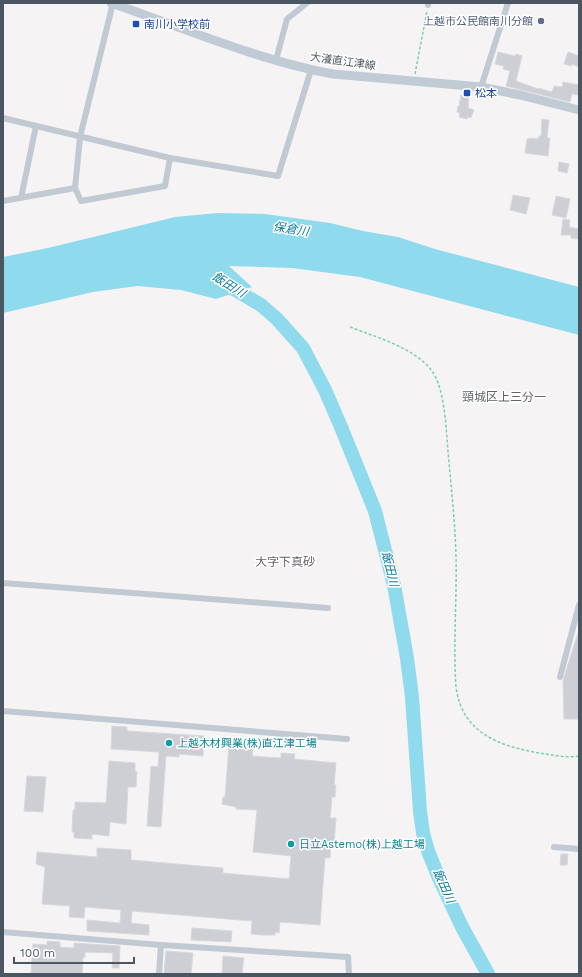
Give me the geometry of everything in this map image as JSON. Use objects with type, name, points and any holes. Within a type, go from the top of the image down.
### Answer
[{"type":"main road","name":"大瀁直江津線","points":[[112,3],[246,51],[311,70],[333,74],[481,88],[520,95],[579,110]]},
{"type":"street","points":[[112,3],[80,137],[75,188],[81,201],[165,186],[170,158]]},
{"type":"street","points":[[276,60],[287,19],[307,3]]},
{"type":"street","points":[[481,88],[508,3]]},
{"type":"street","points":[[3,118],[170,158],[278,176],[311,70]]},
{"type":"street","points":[[21,198],[36,126]]},
{"type":"street","points":[[3,201],[75,188]]},
{"type":"street","points":[[3,583],[328,608]]},
{"type":"street","points":[[560,677],[579,605]]},
{"type":"street","points":[[3,711],[347,739]]},
{"type":"street","points":[[554,847],[579,849]]},
{"type":"street","points":[[3,932],[161,945],[348,957],[349,974]]},
{"type":"street","points":[[159,974],[161,945]]},
{"type":"path","points":[[413,81],[428,4]]},
{"type":"path","points":[[350,327],[398,346],[419,358],[431,370],[439,387],[446,431],[456,556],[456,687],[457,698],[462,710],[474,727],[487,737],[504,744],[524,750],[556,756],[579,756]]},
{"type":"water","name":"保倉川","points":[[218,213],[265,214],[330,223],[398,237],[435,249],[579,287],[579,335],[360,277],[292,268],[229,266],[252,287],[216,299],[181,290],[137,286],[93,292],[3,313],[3,257],[48,248],[175,217]]},
{"type":"building","points":[[498,52],[522,56],[516,81],[538,89],[552,92],[554,86],[562,87],[563,82],[579,85],[579,95],[572,94],[570,102],[506,86],[510,71],[503,69],[504,66],[495,64]]},
{"type":"building","points":[[568,52],[579,56],[579,67],[572,64],[572,66],[564,64]]},
{"type":"building","points":[[461,95],[469,96],[468,108],[474,110],[471,118],[468,117],[467,119],[459,117],[460,113],[457,112]]},
{"type":"building","points":[[542,119],[549,120],[547,138],[550,138],[548,156],[525,153],[527,139],[538,139],[539,136],[541,136]]},
{"type":"building","points":[[559,162],[569,164],[567,173],[558,171]]},
{"type":"building","points":[[513,195],[530,198],[526,214],[510,210]]},
{"type":"building","points":[[556,196],[570,199],[566,218],[552,215]]},
{"type":"building","points":[[563,219],[570,220],[569,227],[579,229],[579,239],[571,238],[571,235],[561,235]]},
{"type":"building","points":[[578,633],[579,719],[564,719],[563,680]]},
{"type":"building","points":[[112,726],[127,727],[127,731],[204,736],[203,756],[179,754],[179,757],[166,756],[161,827],[147,826],[151,766],[158,767],[159,752],[111,749]]},
{"type":"building","name":"日立Astemo(株)上越工場","points":[[229,744],[251,746],[251,749],[253,749],[252,756],[281,758],[281,753],[295,754],[294,759],[336,763],[334,785],[336,785],[335,797],[332,797],[330,818],[336,818],[334,843],[331,843],[330,858],[325,858],[320,925],[280,922],[279,933],[275,932],[275,935],[262,935],[251,934],[252,921],[132,911],[131,923],[149,925],[149,935],[87,931],[87,920],[120,923],[121,910],[85,907],[84,918],[69,917],[70,906],[42,904],[45,867],[36,864],[37,852],[97,857],[97,848],[131,850],[131,860],[223,868],[223,873],[289,879],[291,856],[253,852],[257,810],[236,809],[236,807],[222,804],[223,797],[225,797]]},
{"type":"building","points":[[109,761],[135,763],[135,771],[137,772],[136,787],[128,787],[126,824],[110,822],[109,836],[92,834],[92,839],[74,838],[74,832],[72,832],[75,802],[106,803]]},
{"type":"building","points":[[27,776],[46,777],[43,812],[24,811]]},
{"type":"building","points":[[561,854],[568,854],[567,865],[560,865]]},
{"type":"building","points":[[192,928],[232,931],[231,942],[191,940]]},
{"type":"building","points":[[47,941],[60,942],[60,947],[74,948],[74,943],[120,946],[119,968],[112,968],[113,953],[85,952],[85,957],[83,957],[82,974],[31,974],[33,944],[47,945]]},
{"type":"building","points":[[166,951],[193,953],[191,974],[164,974]]},
{"type":"building","points":[[223,956],[244,958],[242,974],[222,974]]},
{"type":"waterway","name":"飯田川","points":[[222,282],[261,305],[277,319],[303,348],[325,390],[375,511],[394,585],[407,658],[412,697],[420,811],[423,833],[428,851],[439,878],[462,927],[488,974]]},
{"type":"place","name":"上越市公民館南川分館","points":[[541,21]]},
{"type":"place","name":"南川小学校前","points":[[136,24]]},
{"type":"place","name":"松本","points":[[467,93]]},
{"type":"place","name":"上越木材興業(株)直江津工場","points":[[169,743]]},
{"type":"place","name":"日立Astemo(株)上越工場","points":[[291,844]]},
{"type":"district","name":"頸城区上三分一","points":[[504,397]]},
{"type":"district","name":"大字下真砂","points":[[285,562]]}]
